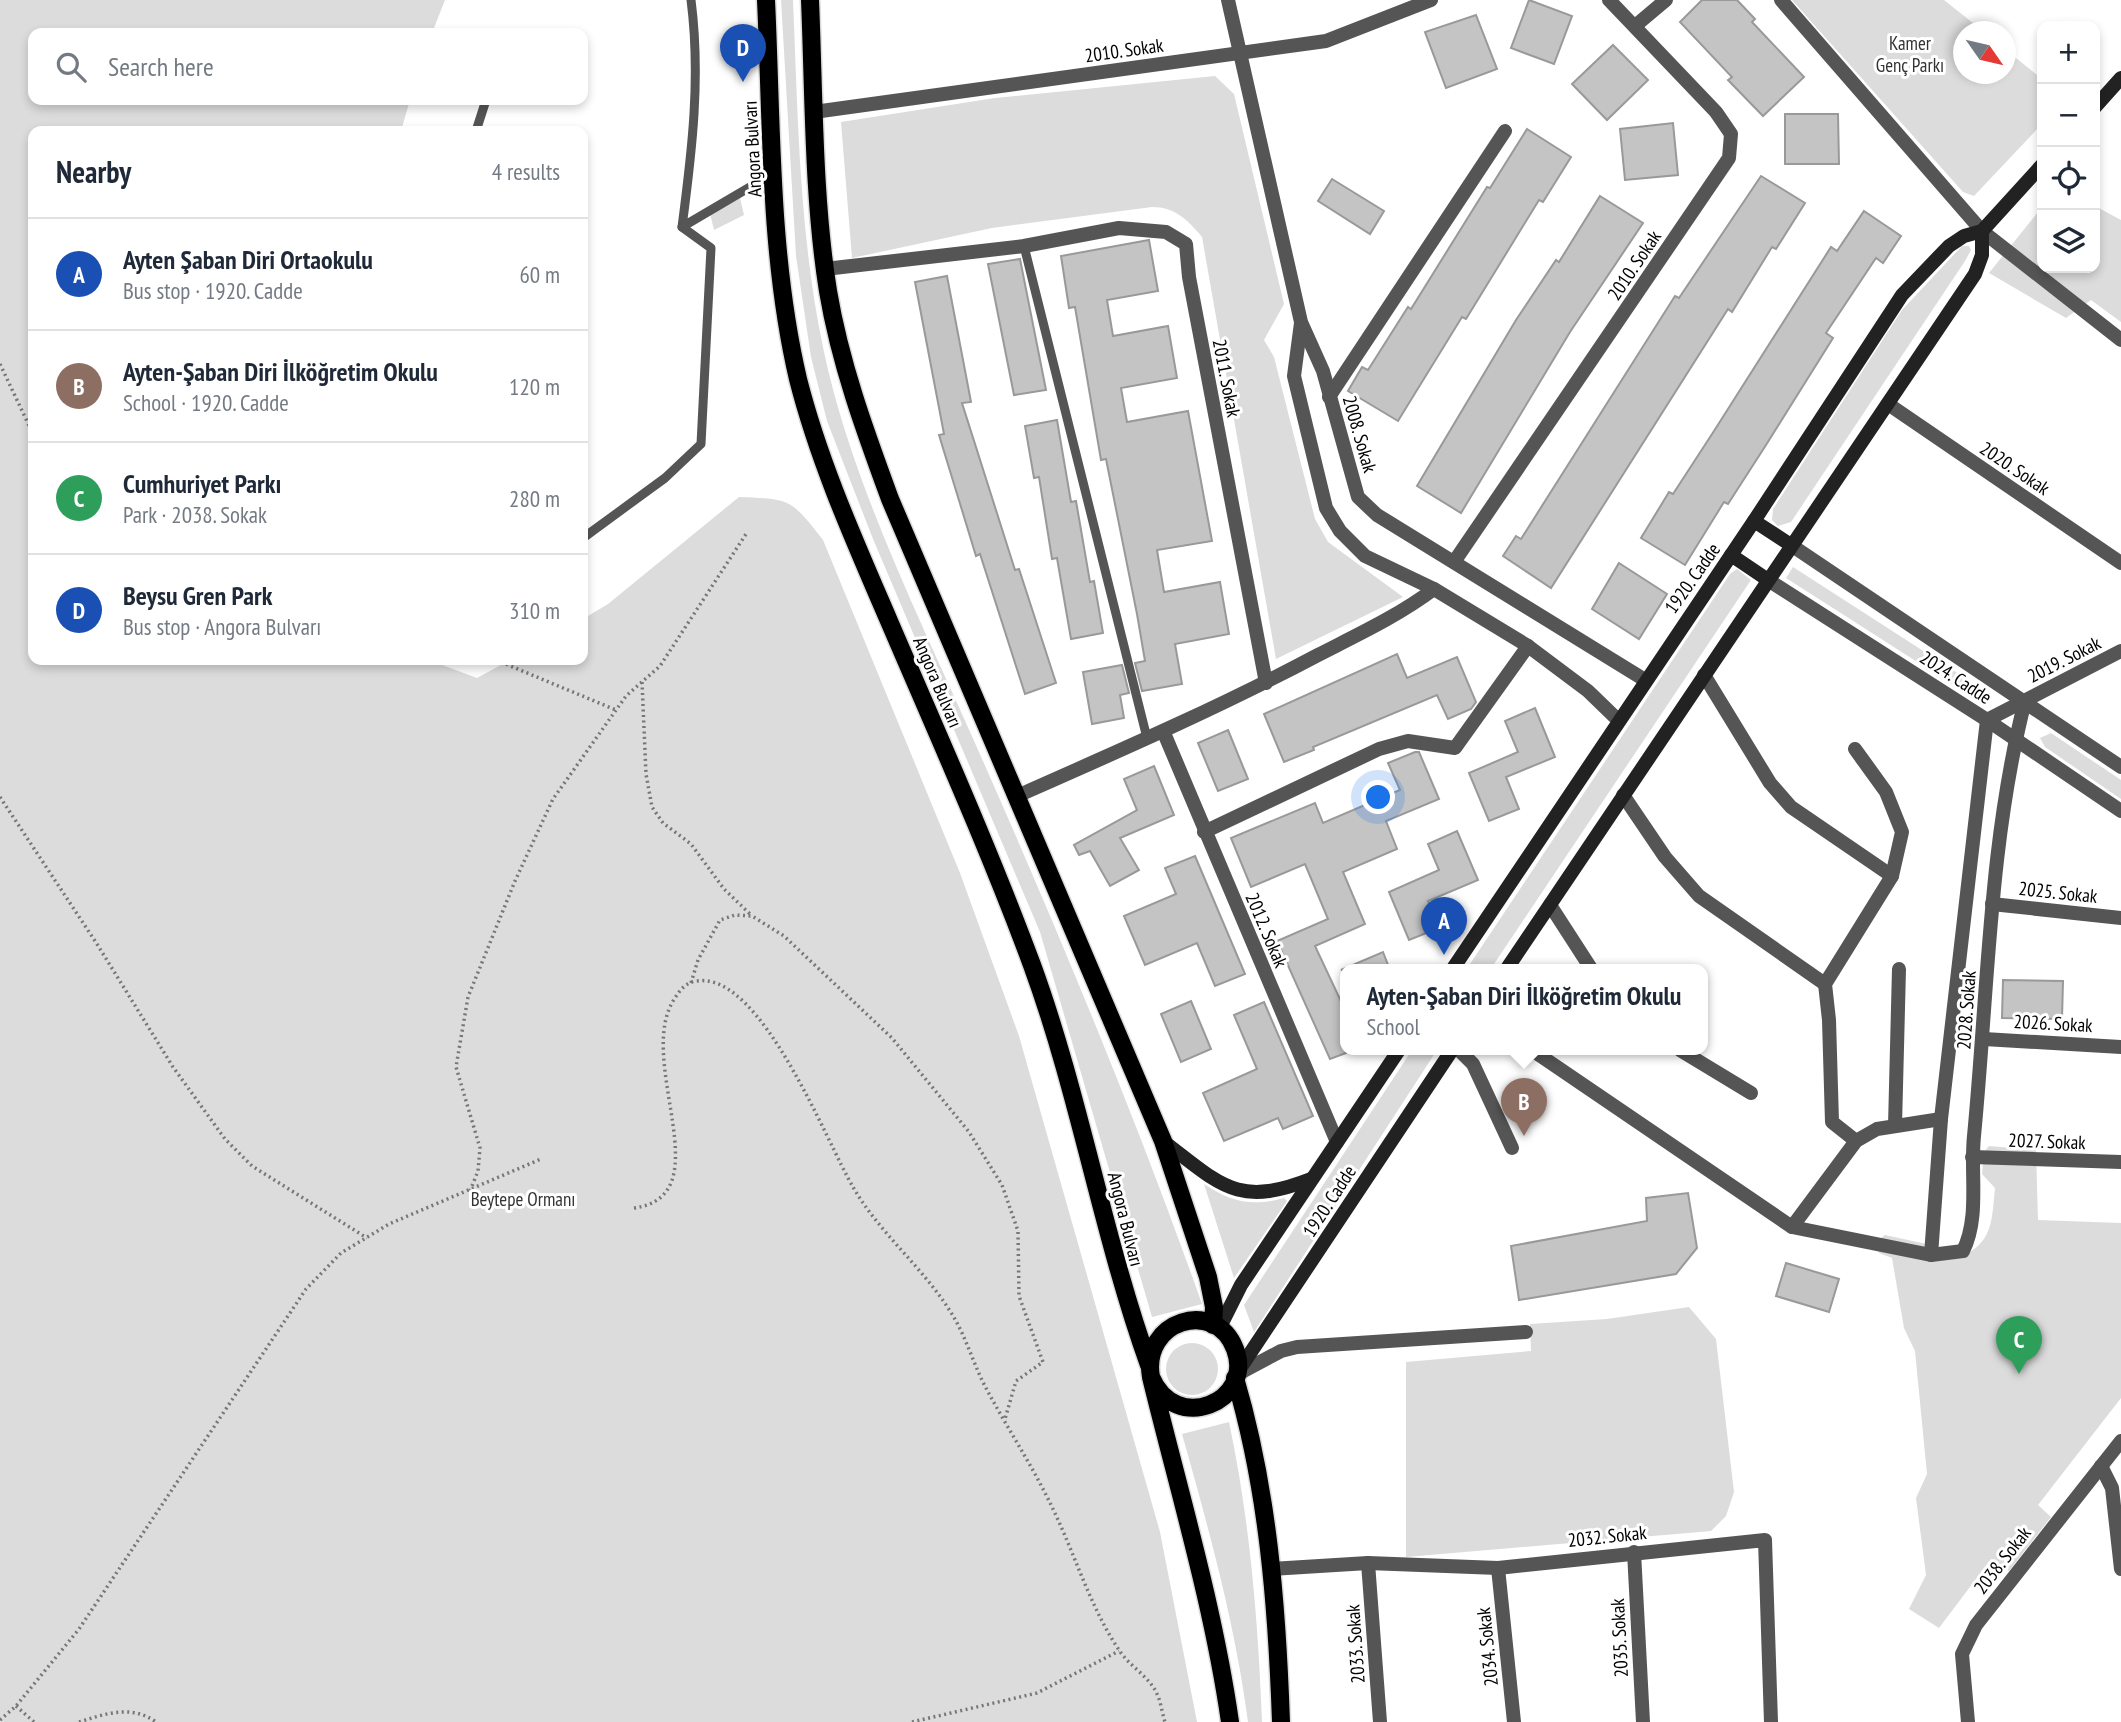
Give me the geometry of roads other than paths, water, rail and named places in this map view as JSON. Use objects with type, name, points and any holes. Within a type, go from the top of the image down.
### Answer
[{"type":"main road","name":"Angora Bulvarı","points":[[766,0],[783,304],[809,417],[855,542],[970,809],[1034,969],[1086,1146],[1126,1300],[1150,1371],[1205,1582],[1230,1722]]},
{"type":"main road","name":"Angora Bulvarı","points":[[810,0],[814,112],[825,269],[844,361],[870,444],[927,587],[1163,1141],[1208,1277],[1216,1327],[1234,1348],[1236,1375],[1252,1436],[1271,1569],[1281,1722]]},
{"type":"main road","points":[[2100,101],[2121,78]]},
{"type":"main road","name":"1920. Cadde","points":[[1456,964],[1754,521],[1902,295],[1950,246],[1964,236],[1982,231],[2037,170]]},
{"type":"main road","points":[[1510,964],[1975,274],[1982,255],[1982,231]]},
{"type":"main road","points":[[1754,521],[1791,545]]},
{"type":"main road","points":[[1731,555],[1768,580]]},
{"type":"main road","name":"1920. Cadde","points":[[1216,1327],[1311,1179],[1396,1055]]},
{"type":"main road","name":"1920. Cadde","points":[[1236,1375],[1449,1055]]},
{"type":"main road","points":[[1163,1141],[1202,1171],[1238,1190],[1269,1193],[1311,1179]]},
{"type":"main road","points":[[1150,1371],[1155,1344],[1170,1327],[1191,1320],[1216,1327]]},
{"type":"main road","name":"Angora Bulvarı","points":[[1150,1371],[1165,1398],[1189,1408],[1206,1407],[1221,1399],[1236,1375]]},
{"type":"street","name":"2008. Sokak","points":[[1228,0],[1301,322],[1323,371],[1359,497],[1377,515],[1645,680]]},
{"type":"street","name":"2010. Sokak","points":[[814,112],[1326,41],[1432,0]]},
{"type":"street","name":"2010. Sokak","points":[[1454,562],[1728,158],[1731,134],[1716,112],[1609,0]]},
{"type":"street","points":[[1635,26],[1666,0]]},
{"type":"street","points":[[1781,0],[1982,231],[2119,334]]},
{"type":"street","points":[[1329,397],[1505,131]]},
{"type":"street","name":"2011. Sokak","points":[[825,269],[1024,246],[1119,228],[1166,232],[1186,244],[1191,290],[1266,682]]},
{"type":"street","points":[[1301,322],[1294,376],[1326,508],[1340,531],[1365,556],[1434,590],[1528,646],[1588,691],[1618,720]]},
{"type":"street","name":"2020. Sokak","points":[[1888,404],[2121,563]]},
{"type":"street","name":"2024. Cadde","points":[[1791,545],[2121,767]]},
{"type":"street","name":"2024. Cadde","points":[[1768,580],[1987,720],[2121,811]]},
{"type":"street","points":[[1017,796],[1147,738],[1164,733],[1410,607],[1434,590]]},
{"type":"street","points":[[1204,832],[1379,749],[1408,741],[1455,748],[1528,646]]},
{"type":"street","name":"2019. Sokak","points":[[1987,720],[2121,651]]},
{"type":"street","points":[[1704,675],[1770,783],[1791,807],[1892,876]]},
{"type":"street","name":"2028. Sokak","points":[[1792,1227],[1931,1255],[1963,1251],[1972,1234],[1972,1157],[1984,1038],[1992,904],[2015,739],[2025,701]]},
{"type":"street","name":"2028. Sokak","points":[[1931,1255],[1941,1119],[1987,720]]},
{"type":"street","name":"2012. Sokak","points":[[1164,733],[1337,1142]]},
{"type":"street","points":[[1855,749],[1886,792],[1902,832],[1892,876],[1825,984],[1829,1020],[1832,1122],[1856,1141]]},
{"type":"street","points":[[1623,795],[1665,857],[1699,896],[1825,984]]},
{"type":"street","name":"2025. Sokak","points":[[1992,904],[2121,918]]},
{"type":"street","points":[[1550,905],[1588,964]]},
{"type":"street","points":[[1895,1126],[1899,969]]},
{"type":"street","name":"2026. Sokak","points":[[1984,1038],[2121,1047]]},
{"type":"street","points":[[1464,1055],[1473,1064],[1512,1148]]},
{"type":"street","points":[[1539,1055],[1792,1227],[1856,1141],[1877,1129],[1941,1119]]},
{"type":"street","points":[[1688,1055],[1751,1093]]},
{"type":"street","name":"2027. Sokak","points":[[1972,1157],[2121,1163]]},
{"type":"street","points":[[1236,1375],[1281,1351],[1297,1347],[1526,1332]]},
{"type":"street","name":"2038. Sokak","points":[[1968,1722],[1962,1677],[1962,1654],[1967,1641],[1976,1625],[2121,1441]]},
{"type":"street","points":[[2101,1466],[2112,1488],[2121,1569]]},
{"type":"street","name":"2032. Sokak","points":[[1271,1569],[1368,1563],[1498,1567],[1765,1540],[1771,1722]]},
{"type":"street","name":"2035. Sokak","points":[[1634,1552],[1643,1722]]},
{"type":"street","name":"2033. Sokak","points":[[1368,1563],[1380,1722]]},
{"type":"street","name":"2034. Sokak","points":[[1498,1567],[1514,1722]]},
{"type":"lane","points":[[682,228],[695,132],[695,32],[691,0]]},
{"type":"lane","points":[[478,126],[484,105]]},
{"type":"lane","points":[[682,228],[774,173]]},
{"type":"lane","points":[[588,534],[665,478],[701,444],[711,248],[682,228]]},
{"type":"lane","points":[[1024,246],[1147,738]]},
{"type":"place","name":"Beysu Gren Park","points":[[743,82]]},
{"type":"place","name":"Ayten Şaban Diri Ortaokulu","points":[[1444,955]]},
{"type":"place","name":"Ayten-Şaban Diri İlköğretim Okulu","points":[[1524,1136]]},
{"type":"place","name":"Cumhuriyet Parkı","points":[[2019,1374]]},
{"type":"park label","name":"Kamer Genç Parkı","points":[[1910,54]]},
{"type":"park label","name":"Beytepe Ormanı","points":[[523,1199]]}]
